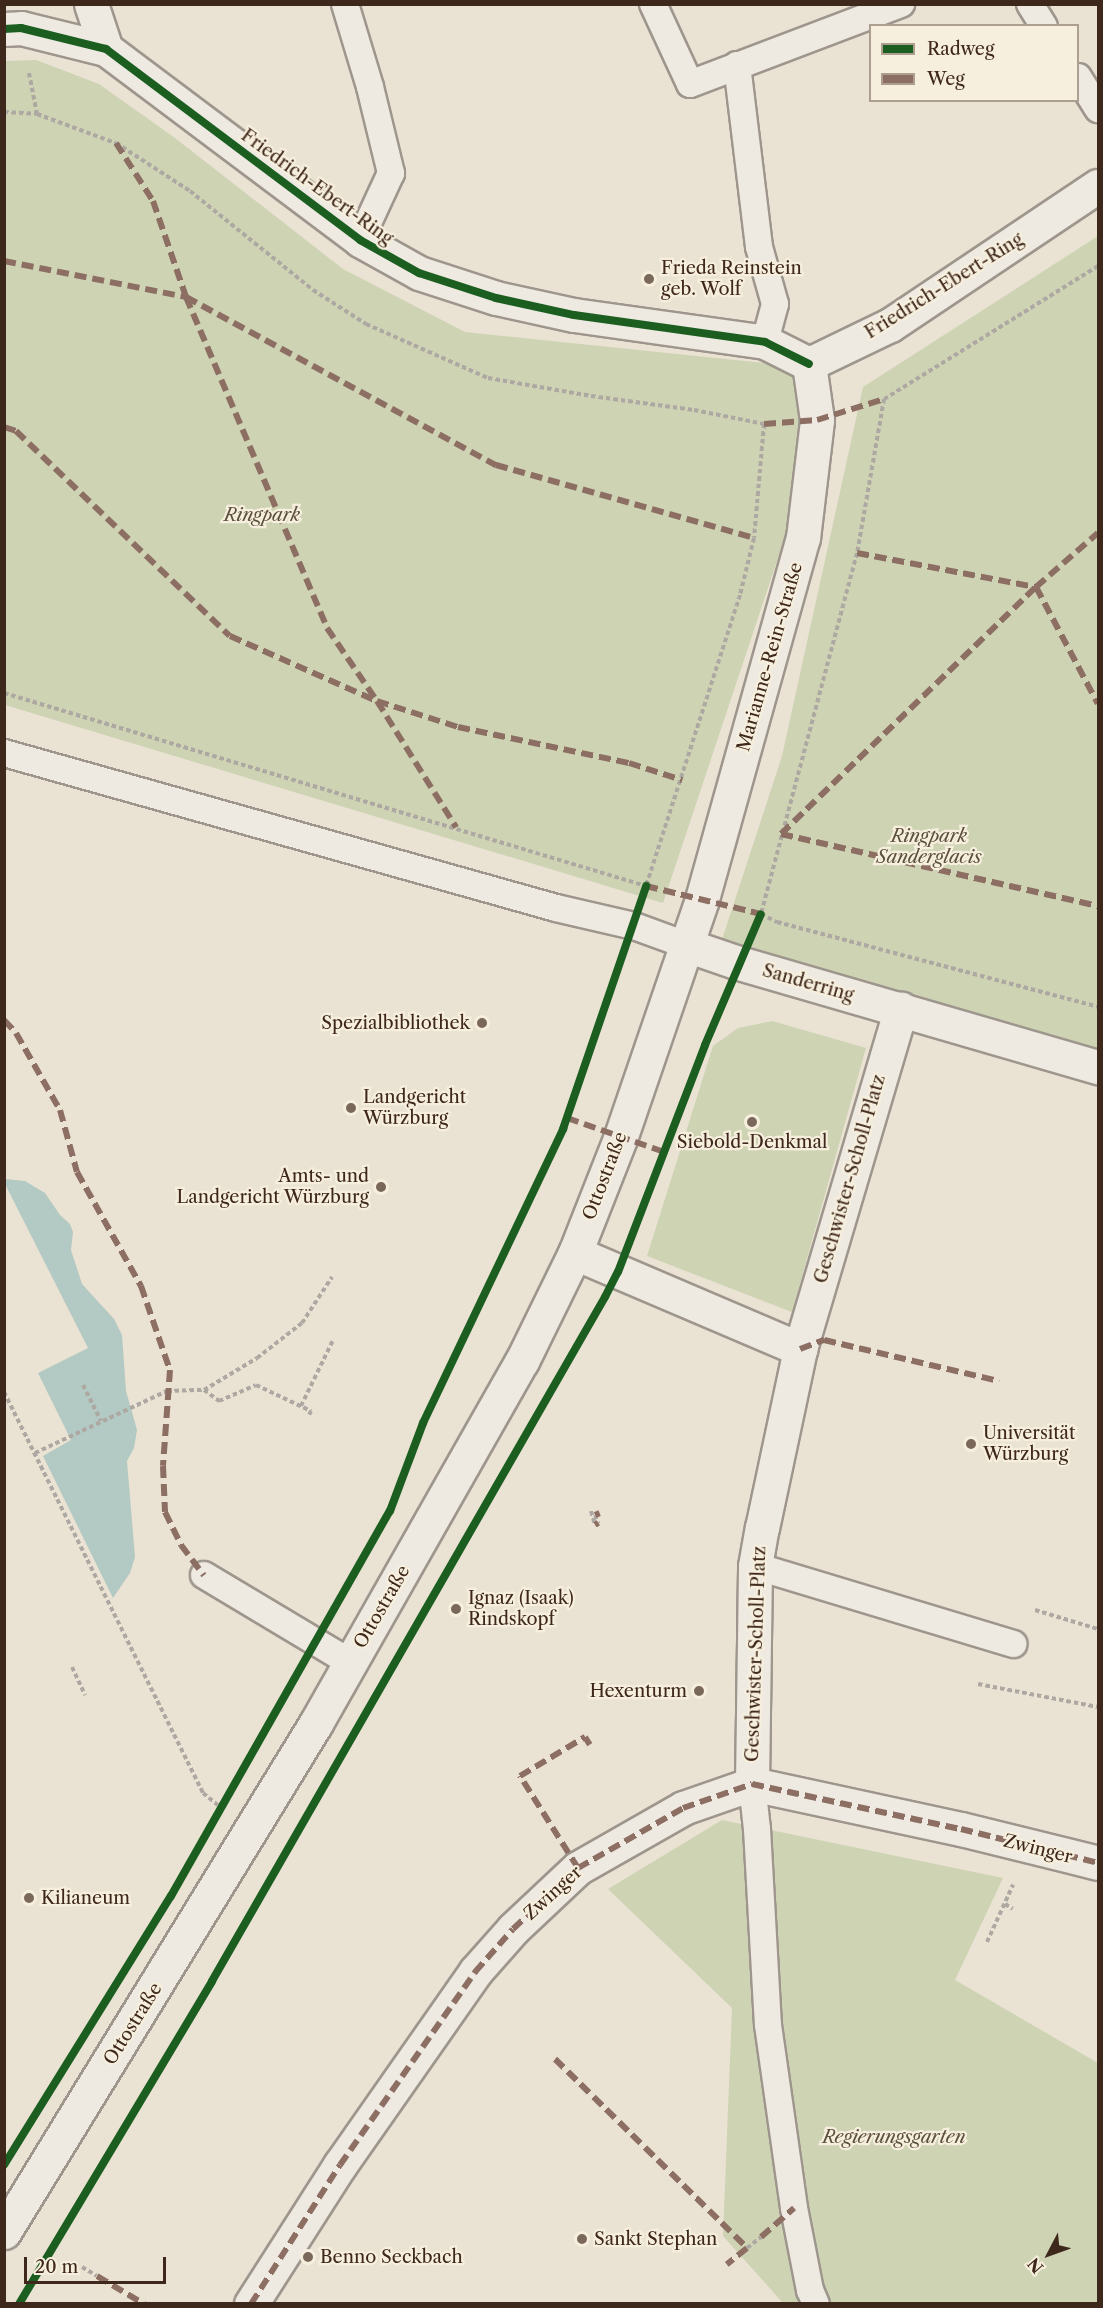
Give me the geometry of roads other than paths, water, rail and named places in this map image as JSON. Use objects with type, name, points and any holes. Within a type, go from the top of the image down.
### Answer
[{"type":"street","points":[[91,4],[106,49]]},
{"type":"street","name":"Friedrich-Ebert-Ring","points":[[4,29],[21,28],[106,49],[360,240],[419,273],[496,298],[574,315],[765,342],[809,364],[890,325],[1098,186]]},
{"type":"street","name":"Marianne-Rein-Straße","points":[[686,945],[702,898],[803,538],[817,420],[809,364]]},
{"type":"street","name":"Sanderring","points":[[686,945],[1098,1067]]},
{"type":"street","name":"Ottostraße","points":[[4,2232],[351,1663],[522,1361],[575,1254],[621,1136],[686,945]]},
{"type":"street","name":"Geschwister-Scholl-Platz","points":[[752,1784],[755,1566],[800,1349],[901,1009]]},
{"type":"street","points":[[575,1254],[800,1349]]},
{"type":"street","name":"Zwinger","points":[[251,2304],[340,2165],[475,1972],[513,1929],[578,1868],[683,1808],[752,1784],[961,1829],[1098,1863]]},
{"type":"lane","points":[[345,4],[370,87],[391,174],[360,240]]},
{"type":"lane","points":[[653,4],[690,84],[901,4]]},
{"type":"lane","points":[[1030,4],[1043,24]]},
{"type":"lane","points":[[737,65],[759,248],[775,304],[765,342]]},
{"type":"lane","points":[[1079,80],[1098,109]]},
{"type":"lane","name":"Sanderring","points":[[4,753],[556,908],[634,926],[686,945]]},
{"type":"lane","points":[[755,1566],[1014,1644]]},
{"type":"lane","points":[[204,1575],[351,1663]]},
{"type":"lane","points":[[752,1784],[757,1829],[768,2025],[794,2208],[810,2290],[816,2304]]},
{"type":"water","points":[[5,1179],[25,1181],[45,1193],[60,1215],[70,1224],[73,1232],[71,1250],[82,1284],[114,1319],[122,1335],[126,1391],[137,1430],[134,1448],[127,1461],[135,1557],[130,1573],[113,1598],[43,1456],[71,1440],[38,1373],[88,1348],[5,1184]]},
{"type":"place","name":"Frieda Reinstein geb. Wolf","points":[[649,279]]},
{"type":"place","name":"Spezialbibliothek","points":[[482,1023]]},
{"type":"place","name":"Landgericht Würzburg","points":[[351,1108]]},
{"type":"place","name":"Siebold-Denkmal","points":[[752,1122]]},
{"type":"place","name":"Amts- und Landgericht Würzburg","points":[[381,1187]]},
{"type":"place","name":"Universität Würzburg","points":[[971,1444]]},
{"type":"place","name":"Ignaz (Isaak) Rindskopf","points":[[456,1609]]},
{"type":"place","name":"Hexenturm","points":[[699,1691]]},
{"type":"place","name":"Kilianeum","points":[[29,1898]]},
{"type":"place","name":"Sankt Stephan","points":[[582,2239]]},
{"type":"place","name":"Benno Seckbach","points":[[308,2257]]},
{"type":"park label","name":"Ringpark","points":[[262,515]]},
{"type":"park label","name":"Ringpark Sanderglacis","points":[[929,847]]},
{"type":"park label","name":"Regierungsgarten","points":[[894,2137]]}]
